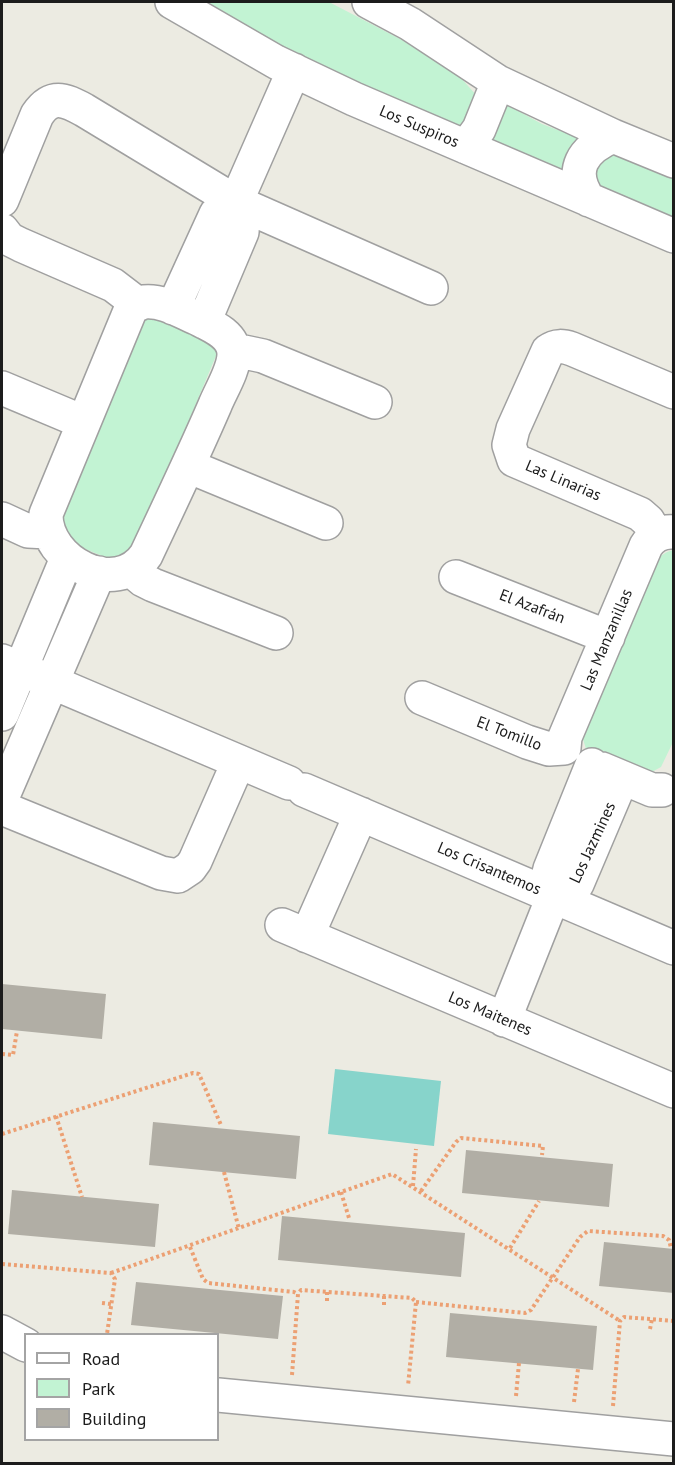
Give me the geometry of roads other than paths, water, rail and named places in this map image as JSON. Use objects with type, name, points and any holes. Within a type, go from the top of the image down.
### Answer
[{"type":"street","name":"Los Suspiros","points":[[172,2],[276,62],[354,99],[674,236]]},
{"type":"street","points":[[380,4],[498,82],[674,161]]},
{"type":"street","points":[[173,308],[216,214],[236,202],[294,70]]},
{"type":"street","points":[[466,147],[479,129],[498,82]]},
{"type":"street","points":[[2,200],[37,115],[48,102],[61,100],[84,110],[236,202],[431,288]]},
{"type":"street","points":[[589,200],[579,183],[581,163],[590,148],[613,135]]},
{"type":"street","points":[[204,322],[242,232],[243,218],[236,202]]},
{"type":"street","points":[[2,230],[9,239],[21,245],[113,285],[130,298],[134,306]]},
{"type":"street","points":[[2,519],[58,545],[99,573],[116,575],[131,570],[146,555],[230,370],[234,353],[231,341],[222,332],[173,308],[150,302],[134,306],[119,336],[46,514],[58,545],[11,666],[2,714]]},
{"type":"street","name":"Las Linarias","points":[[665,534],[640,514],[524,465],[512,457],[509,445],[513,429],[548,351],[559,346],[572,349],[674,392]]},
{"type":"street","points":[[234,353],[244,352],[263,356],[375,402]]},
{"type":"street","points":[[2,388],[83,422]]},
{"type":"street","points":[[188,466],[326,523]]},
{"type":"street","name":"Las Manzanillas","points":[[564,748],[565,737],[646,546],[665,534]]},
{"type":"street","points":[[131,570],[153,585],[276,633]]},
{"type":"street","points":[[2,798],[99,573]]},
{"type":"street","name":"El Azafrán","points":[[456,577],[608,637]]},
{"type":"street","name":"Los Crisantemos","points":[[11,666],[674,948]]},
{"type":"street","name":"El Tomillo","points":[[422,698],[527,742],[549,749],[564,748],[570,755],[652,790],[670,788]]},
{"type":"street","points":[[2,808],[161,873],[178,876],[190,868],[195,861],[238,763]]},
{"type":"street","name":"Los Jazmines","points":[[504,1020],[553,897],[548,877],[550,869],[592,765]]},
{"type":"street","name":"Los Jazmines","points":[[553,897],[564,894],[577,884],[622,778]]},
{"type":"street","name":"Los Maitenes","points":[[361,814],[295,931],[674,1091]]},
{"type":"street","points":[[2,1332],[24,1344]]},
{"type":"street","points":[[219,1395],[674,1439]]}]
